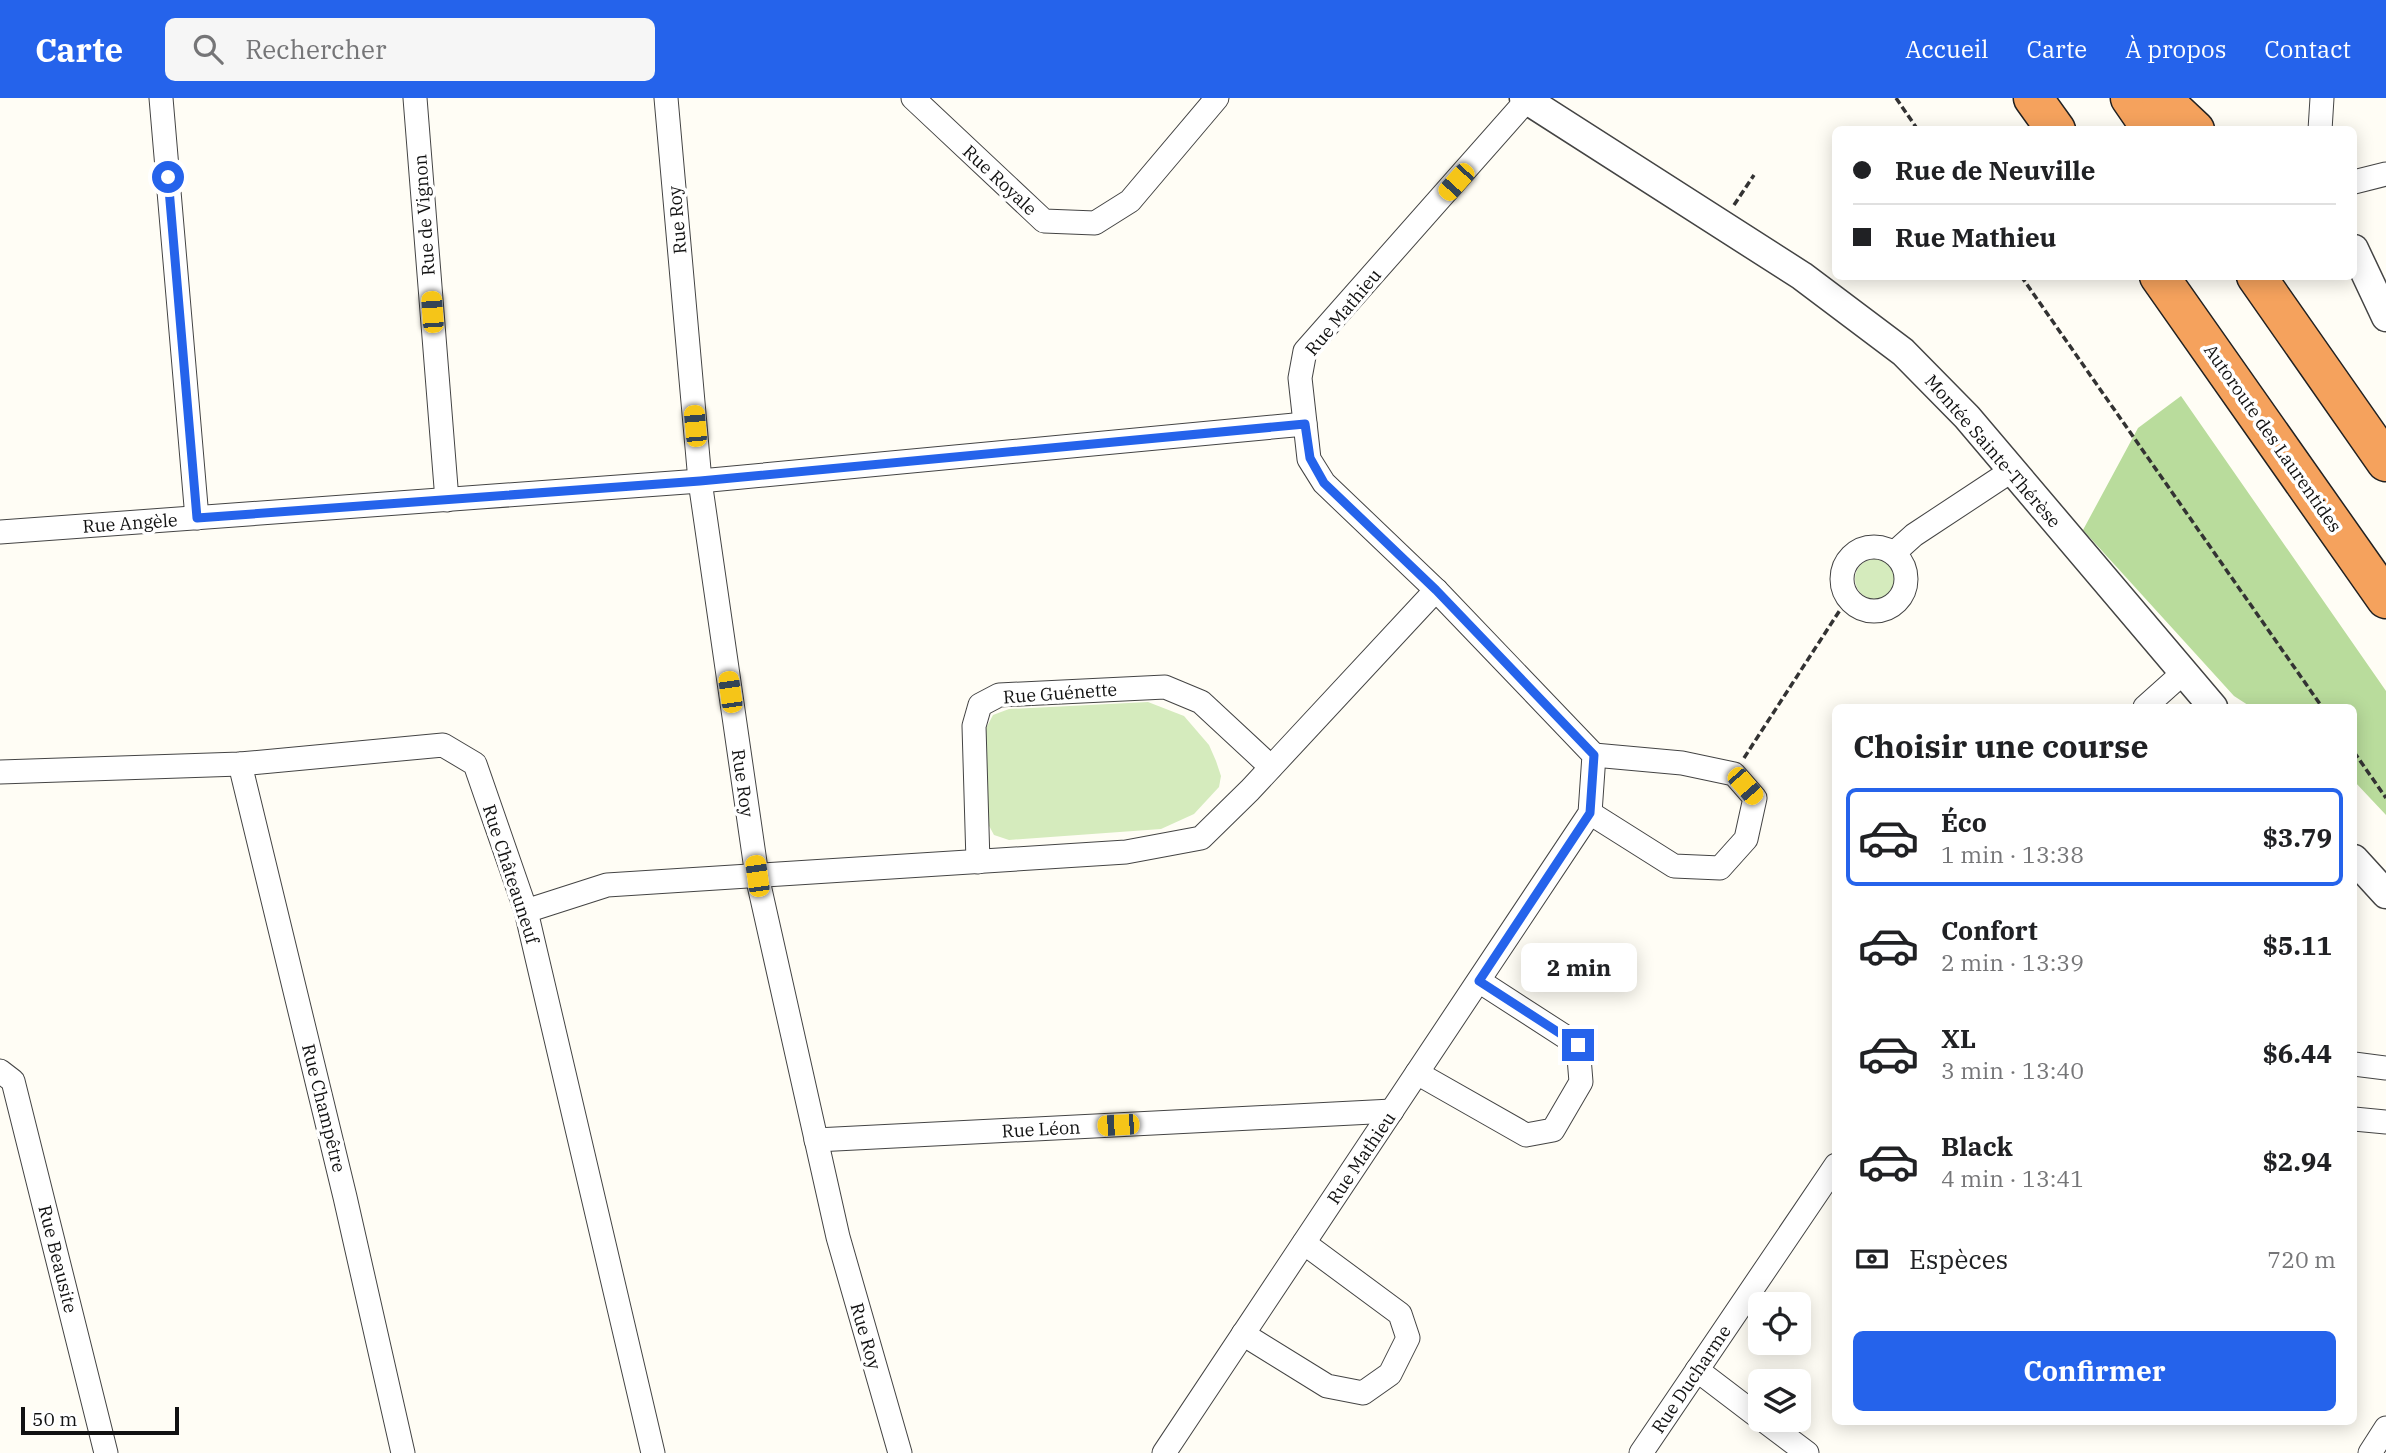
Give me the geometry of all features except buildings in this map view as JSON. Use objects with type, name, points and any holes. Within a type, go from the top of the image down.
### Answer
[{"type":"highway","points":[[2034,98],[2053,126]]},
{"type":"highway","points":[[2130,98],[2149,126]]},
{"type":"highway","points":[[2161,98],[2191,126]]},
{"type":"highway","name":"Autoroute des Laurentides","points":[[2162,280],[2386,599]]},
{"type":"highway","points":[[2259,280],[2386,462]]},
{"type":"street","points":[[162,98],[197,518]]},
{"type":"street","name":"Rue de Vignon","points":[[415,98],[447,500]]},
{"type":"street","name":"Rue Roy","points":[[666,98],[700,481],[757,876],[838,1237],[900,1453]]},
{"type":"street","name":"Rue Royale","points":[[913,98],[1044,221],[1095,223],[1130,201],[1216,98]]},
{"type":"street","points":[[2320,126],[2322,98]]},
{"type":"street","name":"Montée Sainte-Thérèse","points":[[1525,99],[1721,222],[1846,307],[1903,352],[1951,400],[2210,704]]},
{"type":"street","name":"Rue Mathieu","points":[[1164,1453],[1590,813],[1594,755],[1436,590],[1324,483],[1310,458],[1300,378],[1305,351],[1525,99]]},
{"type":"street","points":[[2357,181],[2386,174]]},
{"type":"street","points":[[2357,255],[2386,317]]},
{"type":"street","name":"Rue Angèle","points":[[0,532],[700,481],[1305,424]]},
{"type":"street","points":[[1894,553],[1914,535],[2011,471]]},
{"type":"street","points":[[526,911],[607,886],[1126,852],[1201,838],[1271,768],[1436,590]]},
{"type":"street","points":[[2148,704],[2183,673]]},
{"type":"street","name":"Rue Guénette","points":[[978,862],[974,726],[980,705],[999,695],[1165,687],[1201,702],[1271,768]]},
{"type":"street","name":"Rue Châteauneuf","points":[[0,772],[240,764],[443,745],[475,764],[526,911],[653,1453]]},
{"type":"street","points":[[1590,813],[1674,866],[1720,868],[1746,839],[1755,798],[1734,774],[1682,763],[1594,755]]},
{"type":"street","name":"Rue Champêtre","points":[[240,764],[345,1197],[403,1453]]},
{"type":"street","points":[[2357,862],[2386,894]]},
{"type":"street","points":[[1417,1073],[1526,1135],[1553,1129],[1581,1082],[1578,1045],[1479,981]]},
{"type":"street","points":[[2357,1064],[2386,1068]]},
{"type":"street","name":"Rue Beausite","points":[[0,1071],[13,1081],[106,1453]]},
{"type":"street","name":"Rue Léon","points":[[816,1140],[1392,1111]]},
{"type":"street","points":[[2357,1119],[2386,1122]]},
{"type":"street","name":"Rue Ducharme","points":[[1641,1453],[1832,1172]]},
{"type":"street","points":[[1243,1334],[1327,1386],[1363,1393],[1390,1374],[1408,1338],[1400,1314],[1304,1243]]},
{"type":"street","points":[[1697,1370],[1748,1409]]},
{"type":"street","points":[[2370,1453],[2386,1428]]},
{"type":"street","points":[[1779,1432],[1807,1453]]},
{"type":"path","points":[[1896,98],[1915,126]]},
{"type":"path","points":[[1721,222],[1754,175]]},
{"type":"path","points":[[2024,280],[2320,704]]},
{"type":"path","points":[[1734,774],[1840,610]]},
{"type":"path","points":[[2357,756],[2386,798]]},
{"type":"green space","points":[[2181,396],[2386,691],[2386,815],[2357,784],[2357,704],[2246,704],[2234,696],[2083,530],[2138,428]]},
{"type":"green space","points":[[1875,559],[1883,560],[1889,565],[1894,571],[1894,587],[1889,593],[1883,598],[1875,599],[1867,598],[1861,593],[1856,587],[1855,579],[1856,571],[1861,565],[1867,560]]},
{"type":"green space","points":[[1148,702],[1184,716],[1209,745],[1216,761],[1221,776],[1219,787],[1194,814],[1161,829],[1009,840],[994,835],[987,822],[982,736],[993,715],[1009,709]]},
{"type":"route","points":[[168,177],[197,518],[700,481],[1305,424],[1310,458],[1324,483],[1436,590],[1594,755],[1590,813],[1479,981],[1578,1045]]}]
